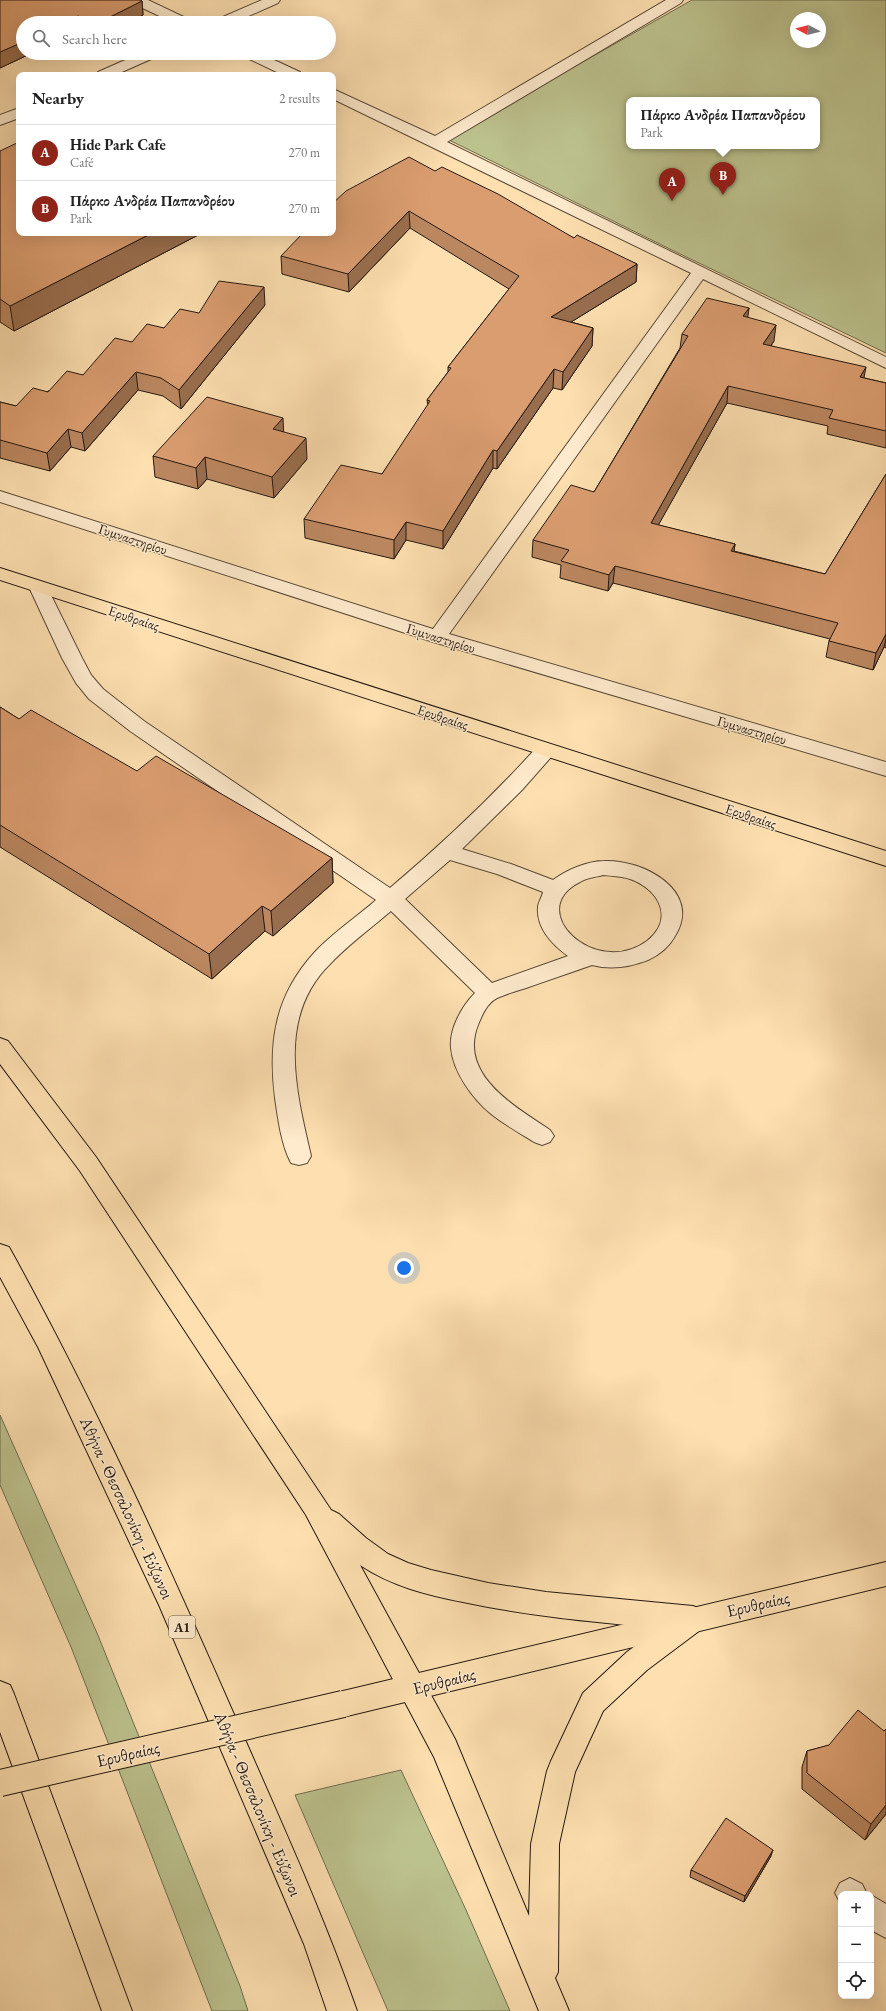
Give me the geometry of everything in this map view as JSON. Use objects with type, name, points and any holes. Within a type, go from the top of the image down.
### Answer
[{"type":"main road","name":"Ερυθραίας","points":[[0,574],[545,751],[886,859]]},
{"type":"main road","points":[[0,1047],[88,1164],[315,1507],[448,1755],[554,2011]]},
{"type":"main road","name":"Αθήνα - Θεσσαλονίκη - Εύζωνοι","points":[[0,1254],[48,1341],[171,1601],[318,1942],[342,2011]]},
{"type":"main road","points":[[315,1507],[356,1547],[386,1567],[426,1582],[526,1602],[693,1619]]},
{"type":"main road","name":"Ερυθραίας","points":[[0,1783],[412,1689],[693,1619],[886,1574]]},
{"type":"main road","points":[[542,1981],[545,1844],[561,1771],[593,1702],[637,1661],[693,1619]]},
{"type":"main road","points":[[0,1694],[117,2011]]},
{"type":"street","points":[[137,0],[170,16]]},
{"type":"street","points":[[237,16],[273,0]]},
{"type":"street","points":[[436,142],[676,0]]},
{"type":"street","points":[[110,72],[137,60]]},
{"type":"street","points":[[263,60],[289,72]]},
{"type":"street","points":[[336,94],[886,363]]},
{"type":"street","points":[[0,121],[16,113]]},
{"type":"street","points":[[437,637],[700,272]]},
{"type":"street","name":"Γυμναστηρίου","points":[[0,496],[437,637],[886,769]]},
{"type":"street","points":[[38,587],[72,658],[83,678],[96,694],[137,726],[391,899],[456,960],[488,993]]},
{"type":"street","points":[[299,1156],[282,1073],[281,1044],[287,1017],[297,992],[309,973],[322,958],[446,852],[514,785],[545,751]]},
{"type":"street","points":[[446,852],[516,873],[556,889]]},
{"type":"street","points":[[603,868],[621,869],[633,872],[654,883],[669,900],[672,910],[671,928],[656,947],[644,954],[614,960],[590,957],[568,946],[552,929],[548,917],[548,905],[556,889],[566,880],[584,871],[603,868]]},
{"type":"street","points":[[542,1136],[498,1107],[481,1089],[469,1070],[462,1048],[465,1029],[473,1009],[488,993],[590,957]]},
{"type":"street","points":[[874,1913],[886,1923]]},
{"type":"green space","points":[[692,0],[886,0],[886,353],[674,251],[447,139]]},
{"type":"green space","points":[[0,1415],[97,1633],[240,1986],[248,2011],[212,2011],[71,1647],[0,1485]]},
{"type":"green space","points":[[401,1770],[466,1910],[510,2011],[388,2011],[295,1795]]},
{"type":"building","points":[[0,0],[142,1],[112,16],[16,16],[16,45],[0,52]]},
{"type":"building","points":[[16,143],[16,236],[146,236],[10,306],[0,299],[0,151]]},
{"type":"building","points":[[409,157],[435,171],[442,167],[498,194],[574,238],[577,235],[637,264],[551,317],[593,328],[563,372],[554,369],[497,451],[493,450],[443,531],[406,522],[394,540],[304,519],[341,465],[382,474],[430,401],[427,400],[451,368],[448,367],[519,276],[409,211],[348,274],[281,256],[300,236],[336,236],[336,200],[346,191]]},
{"type":"building","points":[[219,281],[264,287],[179,390],[161,378],[136,372],[82,433],[68,429],[47,453],[0,440],[0,402],[16,406],[33,388],[48,392],[67,371],[83,375],[115,338],[132,342],[147,324],[164,328],[180,309],[199,313]]},
{"type":"building","points":[[707,298],[749,308],[743,316],[776,325],[763,344],[866,367],[860,377],[886,383],[886,431],[829,418],[833,410],[728,386],[651,523],[735,544],[731,551],[825,574],[886,474],[886,634],[876,653],[829,641],[838,623],[615,566],[609,575],[561,561],[569,550],[533,540],[571,485],[594,492],[688,336],[682,334]]},
{"type":"building","points":[[207,397],[283,418],[273,429],[306,438],[272,477],[205,457],[196,468],[153,456]]},
{"type":"building","points":[[0,707],[19,719],[31,710],[137,771],[156,756],[332,858],[271,911],[262,906],[209,954],[0,825]]},
{"type":"building","points":[[858,1710],[884,1731],[886,1729],[886,1805],[871,1824],[807,1773],[807,1751],[829,1745]]},
{"type":"building","points":[[726,1818],[773,1850],[745,1896],[691,1870]]},
{"type":"place","name":"Πάρκο Ανδρέα Παπανδρέου","points":[[723,195]]},
{"type":"place","name":"Hide Park Cafe","points":[[672,201]]}]
